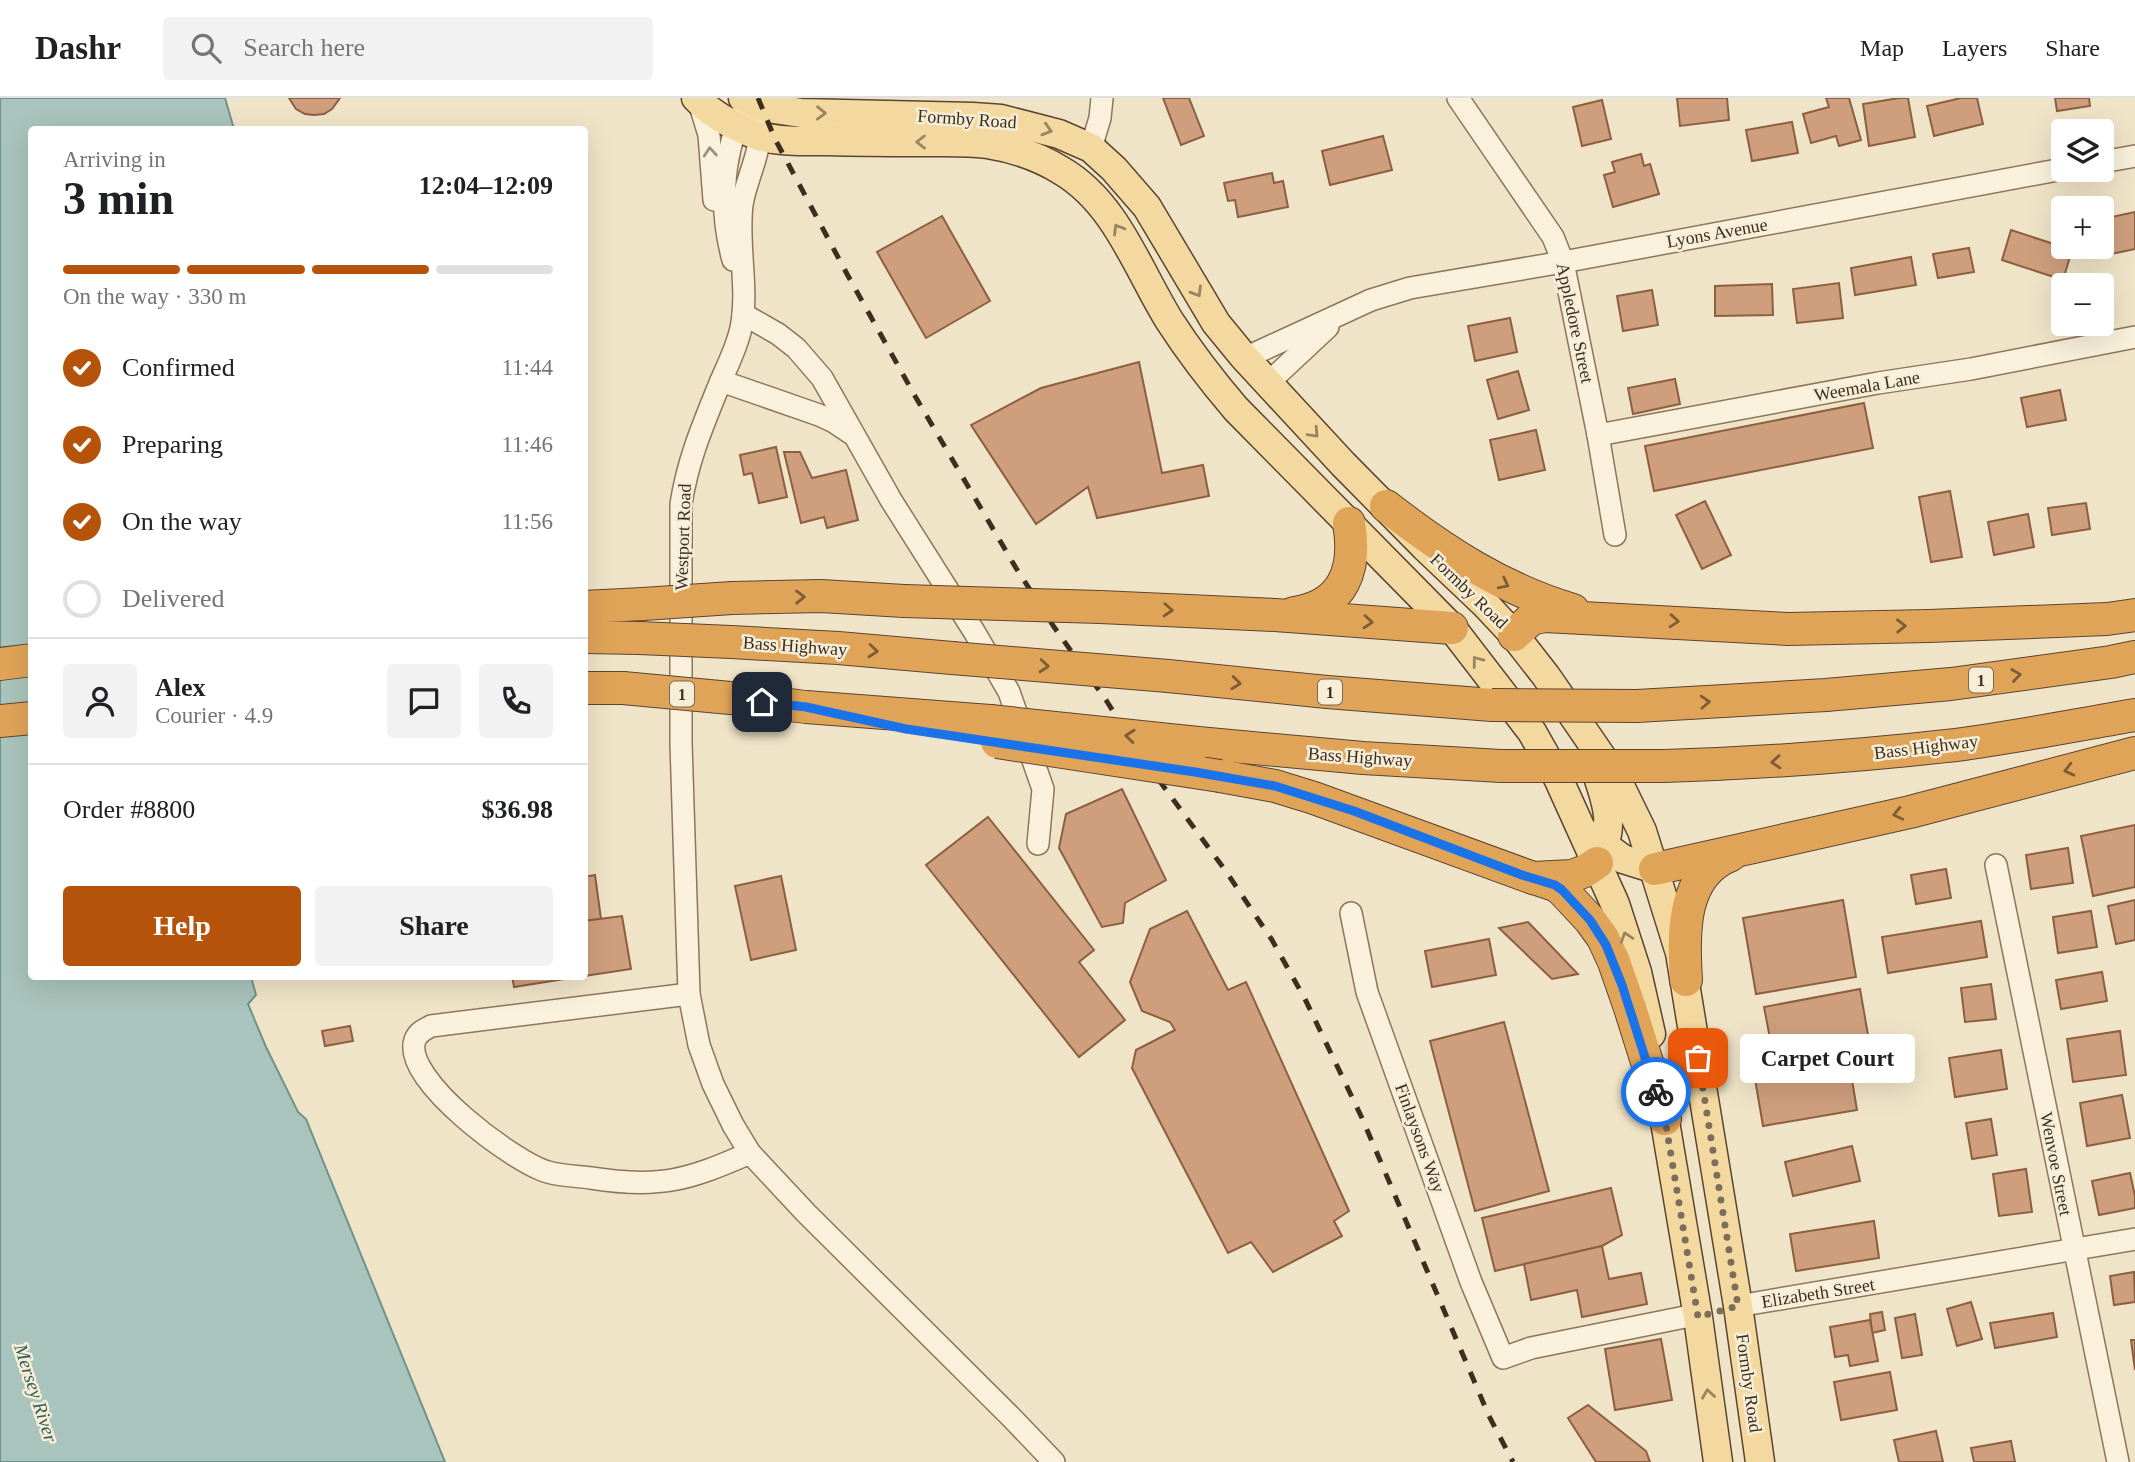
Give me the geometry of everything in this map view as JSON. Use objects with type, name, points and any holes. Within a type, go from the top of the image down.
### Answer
[{"type":"highway","points":[[1386,506],[1452,555],[1501,583],[1551,603],[1597,615],[1623,618]]},
{"type":"highway","points":[[1275,615],[1306,611],[1328,601],[1339,590],[1346,579],[1352,559],[1349,523]]},
{"type":"highway","points":[[588,607],[732,598],[821,596],[1275,615],[1452,628]]},
{"type":"highway","points":[[1514,635],[1531,619],[1545,616],[1623,618],[1788,629],[2107,619],[2135,615]]},
{"type":"highway","name":"Bass Highway","points":[[588,637],[838,648],[1492,705],[1637,706],[1826,695],[1951,684],[2135,657]]},
{"type":"highway","points":[[0,663],[28,660]]},
{"type":"highway","name":"Bass Highway","points":[[588,688],[623,688],[741,699],[994,731],[1501,766],[1745,764],[1844,757],[1959,744],[2135,715]]},
{"type":"highway","points":[[0,721],[28,718]]},
{"type":"highway","points":[[994,731],[1275,786],[1334,804],[1555,885],[1590,920],[1603,938],[1622,985],[1665,1119]]},
{"type":"highway","points":[[1655,869],[1910,811],[2135,753]]},
{"type":"highway","points":[[1686,980],[1686,918],[1693,894],[1703,875],[1714,864],[1749,849]]},
{"type":"highway","points":[[1533,878],[1572,876],[1585,871],[1601,855]]},
{"type":"main road","name":"Formby Road","points":[[697,100],[723,119],[774,110],[1001,119],[1048,130],[1091,148],[1114,169],[1147,207],[1216,323],[1245,358],[1343,464],[1514,635],[1558,692],[1621,788],[1642,831],[1675,932],[1686,980],[1760,1462]]},
{"type":"main road","name":"Formby Road","points":[[749,113],[797,141],[988,144],[1035,158],[1074,178],[1112,219],[1169,320],[1236,409],[1452,628],[1532,732],[1580,824],[1601,855],[1637,972],[1650,1028],[1698,1317],[1718,1462]]},
{"type":"main road","points":[[1074,178],[1091,148]]},
{"type":"main road","points":[[1208,375],[1245,358]]},
{"type":"main road","points":[[1236,409],[1268,383]]},
{"type":"main road","points":[[1452,628],[1514,635],[1509,678],[1532,732]]},
{"type":"main road","points":[[1582,729],[1608,807],[1609,826],[1601,855],[1655,869]]},
{"type":"main road","name":"Elizabeth Street","points":[[1698,1317],[1738,1306]]},
{"type":"street","points":[[1091,148],[1100,118],[1102,98]]},
{"type":"street","name":"Appledore Street","points":[[1458,98],[1553,237],[1563,262],[1615,535]]},
{"type":"street","name":"Westport Road","points":[[697,100],[709,135],[714,202],[728,242]]},
{"type":"street","name":"Westport Road","points":[[743,307],[728,242],[724,190],[726,171],[749,113]]},
{"type":"street","name":"Westport Road","points":[[749,113],[741,210],[743,307],[737,344],[695,443],[686,472],[681,504],[681,743],[689,994],[699,1045],[713,1084],[750,1153],[806,1213],[1054,1462]]},
{"type":"street","points":[[2114,160],[2135,156]]},
{"type":"street","name":"Lyons Avenue","points":[[1245,358],[1371,300],[1410,288],[2051,171]]},
{"type":"street","name":"Lyons Avenue","points":[[1268,383],[1333,323],[1371,300]]},
{"type":"street","points":[[743,307],[778,334],[810,363],[822,378],[891,500],[1009,692],[1043,789],[1038,844]]},
{"type":"street","name":"Weemala Lane","points":[[1598,435],[2135,337]]},
{"type":"street","points":[[721,381],[827,419],[859,440]]},
{"type":"street","name":"Wenvoe Street","points":[[1996,865],[2118,1462]]},
{"type":"street","name":"Finlaysons Way","points":[[1352,913],[1367,992],[1471,1282],[1503,1358]]},
{"type":"street","points":[[689,994],[431,1027],[419,1032],[414,1041],[415,1057],[437,1092],[451,1105],[513,1155],[547,1172],[610,1181],[657,1183],[704,1173],[750,1153]]},
{"type":"street","name":"Elizabeth Street","points":[[1738,1306],[2135,1239]]},
{"type":"street","name":"Elizabeth Street","points":[[1503,1358],[1531,1348],[1685,1317],[1698,1317]]},
{"type":"water","name":"Mersey River","points":[[0,98],[225,98],[233,126],[28,126],[28,980],[252,980],[256,995],[248,1004],[298,1112],[306,1119],[445,1462],[0,1462]]},
{"type":"building","points":[[289,98],[340,98],[332,109],[324,114],[314,115],[296,109]]},
{"type":"building","points":[[1163,98],[1189,98],[1204,136],[1181,145]]},
{"type":"building","points":[[1677,98],[1727,98],[1729,120],[1680,126]]},
{"type":"building","points":[[1826,98],[1849,98],[1861,140],[1839,146],[1836,136],[1811,143],[1803,114],[1829,107]]},
{"type":"building","points":[[1908,98],[1915,137],[1869,146],[1863,104]]},
{"type":"building","points":[[1961,98],[1977,98],[1983,124],[1934,136],[1927,106]]},
{"type":"building","points":[[2055,98],[2089,98],[2090,106],[2057,111]]},
{"type":"building","points":[[1602,100],[1611,139],[1582,146],[1573,107]]},
{"type":"building","points":[[1792,122],[1798,153],[1752,161],[1746,130]]},
{"type":"building","points":[[1383,136],[1392,170],[1330,185],[1322,151]]},
{"type":"building","points":[[1641,154],[1644,166],[1650,164],[1659,194],[1613,207],[1604,175],[1615,172],[1612,162]]},
{"type":"building","points":[[1272,173],[1274,183],[1283,181],[1288,207],[1238,217],[1235,200],[1228,201],[1224,183]]},
{"type":"building","points":[[2135,212],[2135,249],[2114,253],[2114,216]]},
{"type":"building","points":[[942,216],[990,301],[926,338],[877,252]]},
{"type":"building","points":[[2011,230],[2051,243],[2051,259],[2069,259],[2065,273],[2051,273],[2051,276],[2002,260]]},
{"type":"building","points":[[1969,248],[1974,272],[1938,278],[1933,254]]},
{"type":"building","points":[[1911,257],[1916,285],[1855,295],[1851,268]]},
{"type":"building","points":[[1839,283],[1843,318],[1797,323],[1793,289]]},
{"type":"building","points":[[1772,284],[1773,315],[1715,316],[1715,286]]},
{"type":"building","points":[[1652,290],[1658,325],[1623,331],[1617,296]]},
{"type":"building","points":[[1510,318],[1517,352],[1475,361],[1468,326]]},
{"type":"building","points":[[1139,362],[1162,473],[1203,465],[1209,496],[1097,518],[1088,487],[1036,524],[971,425],[1041,388]]},
{"type":"building","points":[[1518,371],[1529,410],[1498,419],[1487,380]]},
{"type":"building","points":[[1675,379],[1680,404],[1633,414],[1628,388]]},
{"type":"building","points":[[2060,390],[2066,420],[2027,427],[2021,398]]},
{"type":"building","points":[[1864,403],[1873,448],[1654,491],[1645,446]]},
{"type":"building","points":[[1536,430],[1545,470],[1499,480],[1490,440]]},
{"type":"building","points":[[776,447],[787,497],[759,503],[752,473],[744,475],[740,455]]},
{"type":"building","points":[[784,452],[800,452],[812,478],[846,470],[858,520],[827,528],[824,517],[801,523]]},
{"type":"building","points":[[1950,491],[1962,557],[1931,562],[1919,497]]},
{"type":"building","points":[[1705,501],[1731,555],[1702,569],[1676,515]]},
{"type":"building","points":[[2086,503],[2090,529],[2052,535],[2048,508]]},
{"type":"building","points":[[2028,514],[2034,547],[1994,555],[1988,522]]},
{"type":"building","points":[[1122,789],[1166,880],[1125,903],[1123,923],[1102,927],[1059,848],[1066,814]]},
{"type":"building","points":[[988,817],[1094,950],[1079,962],[1125,1020],[1079,1057],[926,865]]},
{"type":"building","points":[[2135,825],[2135,887],[2093,896],[2081,836]]},
{"type":"building","points":[[2068,848],[2073,883],[2031,889],[2026,855]]},
{"type":"building","points":[[1946,869],[1951,898],[1916,904],[1911,875]]},
{"type":"building","points":[[595,875],[601,919],[588,921],[588,876]]},
{"type":"building","points":[[781,876],[796,950],[751,960],[735,886]]},
{"type":"building","points":[[1843,900],[1856,977],[1756,994],[1743,918]]},
{"type":"building","points":[[2135,900],[2135,940],[2116,944],[2108,906]]},
{"type":"building","points":[[1187,911],[1228,990],[1246,982],[1349,1211],[1334,1221],[1342,1236],[1273,1272],[1251,1242],[1228,1253],[1132,1068],[1136,1050],[1175,1030],[1170,1022],[1142,1011],[1130,982],[1150,929]]},
{"type":"building","points":[[2091,911],[2097,947],[2058,953],[2053,917]]},
{"type":"building","points":[[622,916],[631,969],[588,975],[588,920]]},
{"type":"building","points":[[1981,921],[1987,957],[1888,973],[1882,937]]},
{"type":"building","points":[[1528,922],[1578,974],[1552,979],[1499,928]]},
{"type":"building","points":[[1489,939],[1496,975],[1432,987],[1425,951]]},
{"type":"building","points":[[2102,972],[2107,1001],[2061,1009],[2056,980]]},
{"type":"building","points":[[513,980],[558,980],[514,987]]},
{"type":"building","points":[[1991,984],[1996,1019],[1965,1022],[1961,988]]},
{"type":"building","points":[[1860,989],[1871,1052],[1776,1070],[1764,1007]]},
{"type":"building","points":[[1504,1022],[1549,1191],[1475,1211],[1430,1041]]},
{"type":"building","points":[[350,1026],[353,1041],[325,1046],[322,1031]]},
{"type":"building","points":[[2120,1031],[2126,1075],[2073,1082],[2067,1039]]},
{"type":"building","points":[[2001,1050],[2007,1089],[1955,1097],[1949,1058]]},
{"type":"building","points":[[1849,1062],[1857,1110],[1763,1126],[1755,1079]]},
{"type":"building","points":[[2122,1095],[2130,1138],[2087,1146],[2080,1103]]},
{"type":"building","points":[[1991,1119],[1997,1155],[1972,1159],[1966,1123]]},
{"type":"building","points":[[1852,1146],[1860,1181],[1793,1196],[1785,1162]]},
{"type":"building","points":[[2026,1169],[2032,1212],[1999,1216],[1993,1174]]},
{"type":"building","points":[[2130,1173],[2135,1208],[2099,1215],[2092,1181]]},
{"type":"building","points":[[1611,1188],[1622,1235],[1602,1246],[1495,1271],[1482,1218]]},
{"type":"building","points":[[1874,1221],[1879,1258],[1796,1271],[1790,1234]]},
{"type":"building","points":[[1602,1246],[1609,1279],[1641,1273],[1647,1304],[1582,1317],[1577,1290],[1531,1300],[1524,1264]]},
{"type":"building","points":[[2134,1272],[2135,1302],[2114,1305],[2110,1276]]},
{"type":"building","points":[[1971,1302],[1982,1339],[1957,1346],[1947,1309]]},
{"type":"building","points":[[1882,1312],[1885,1330],[1872,1333],[1870,1314]]},
{"type":"building","points":[[2053,1313],[2057,1337],[1995,1348],[1990,1323]]},
{"type":"building","points":[[1915,1314],[1922,1355],[1902,1358],[1895,1318]]},
{"type":"building","points":[[1870,1320],[1878,1361],[1850,1366],[1848,1355],[1835,1357],[1830,1327]]},
{"type":"building","points":[[1661,1339],[1672,1400],[1615,1410],[1605,1349]]},
{"type":"building","points":[[2131,1340],[2135,1340],[2135,1370]]},
{"type":"building","points":[[1890,1372],[1897,1410],[1841,1420],[1834,1382]]},
{"type":"building","points":[[1588,1405],[1646,1451],[1650,1462],[1596,1462],[1568,1418]]},
{"type":"building","points":[[1936,1431],[1943,1462],[1899,1462],[1894,1440]]},
{"type":"building","points":[[2011,1441],[2015,1462],[1974,1462],[1971,1448]]},
{"type":"railway","points":[[758,98],[775,139],[847,274],[1016,568],[1139,753],[1225,870],[1272,940],[1305,999],[1362,1118],[1489,1416],[1513,1462]]},
{"type":"way so far","points":[[1656,1092],[1665,1119],[1698,1317],[1738,1306],[1698,1058]]},
{"type":"place","name":"Carpet Court","points":[[1698,1058]]},
{"type":"route","points":[[762,702],[806,707],[906,729],[1275,786],[1354,811],[1522,875],[1547,881],[1562,890],[1600,933],[1614,962],[1656,1092]]}]
